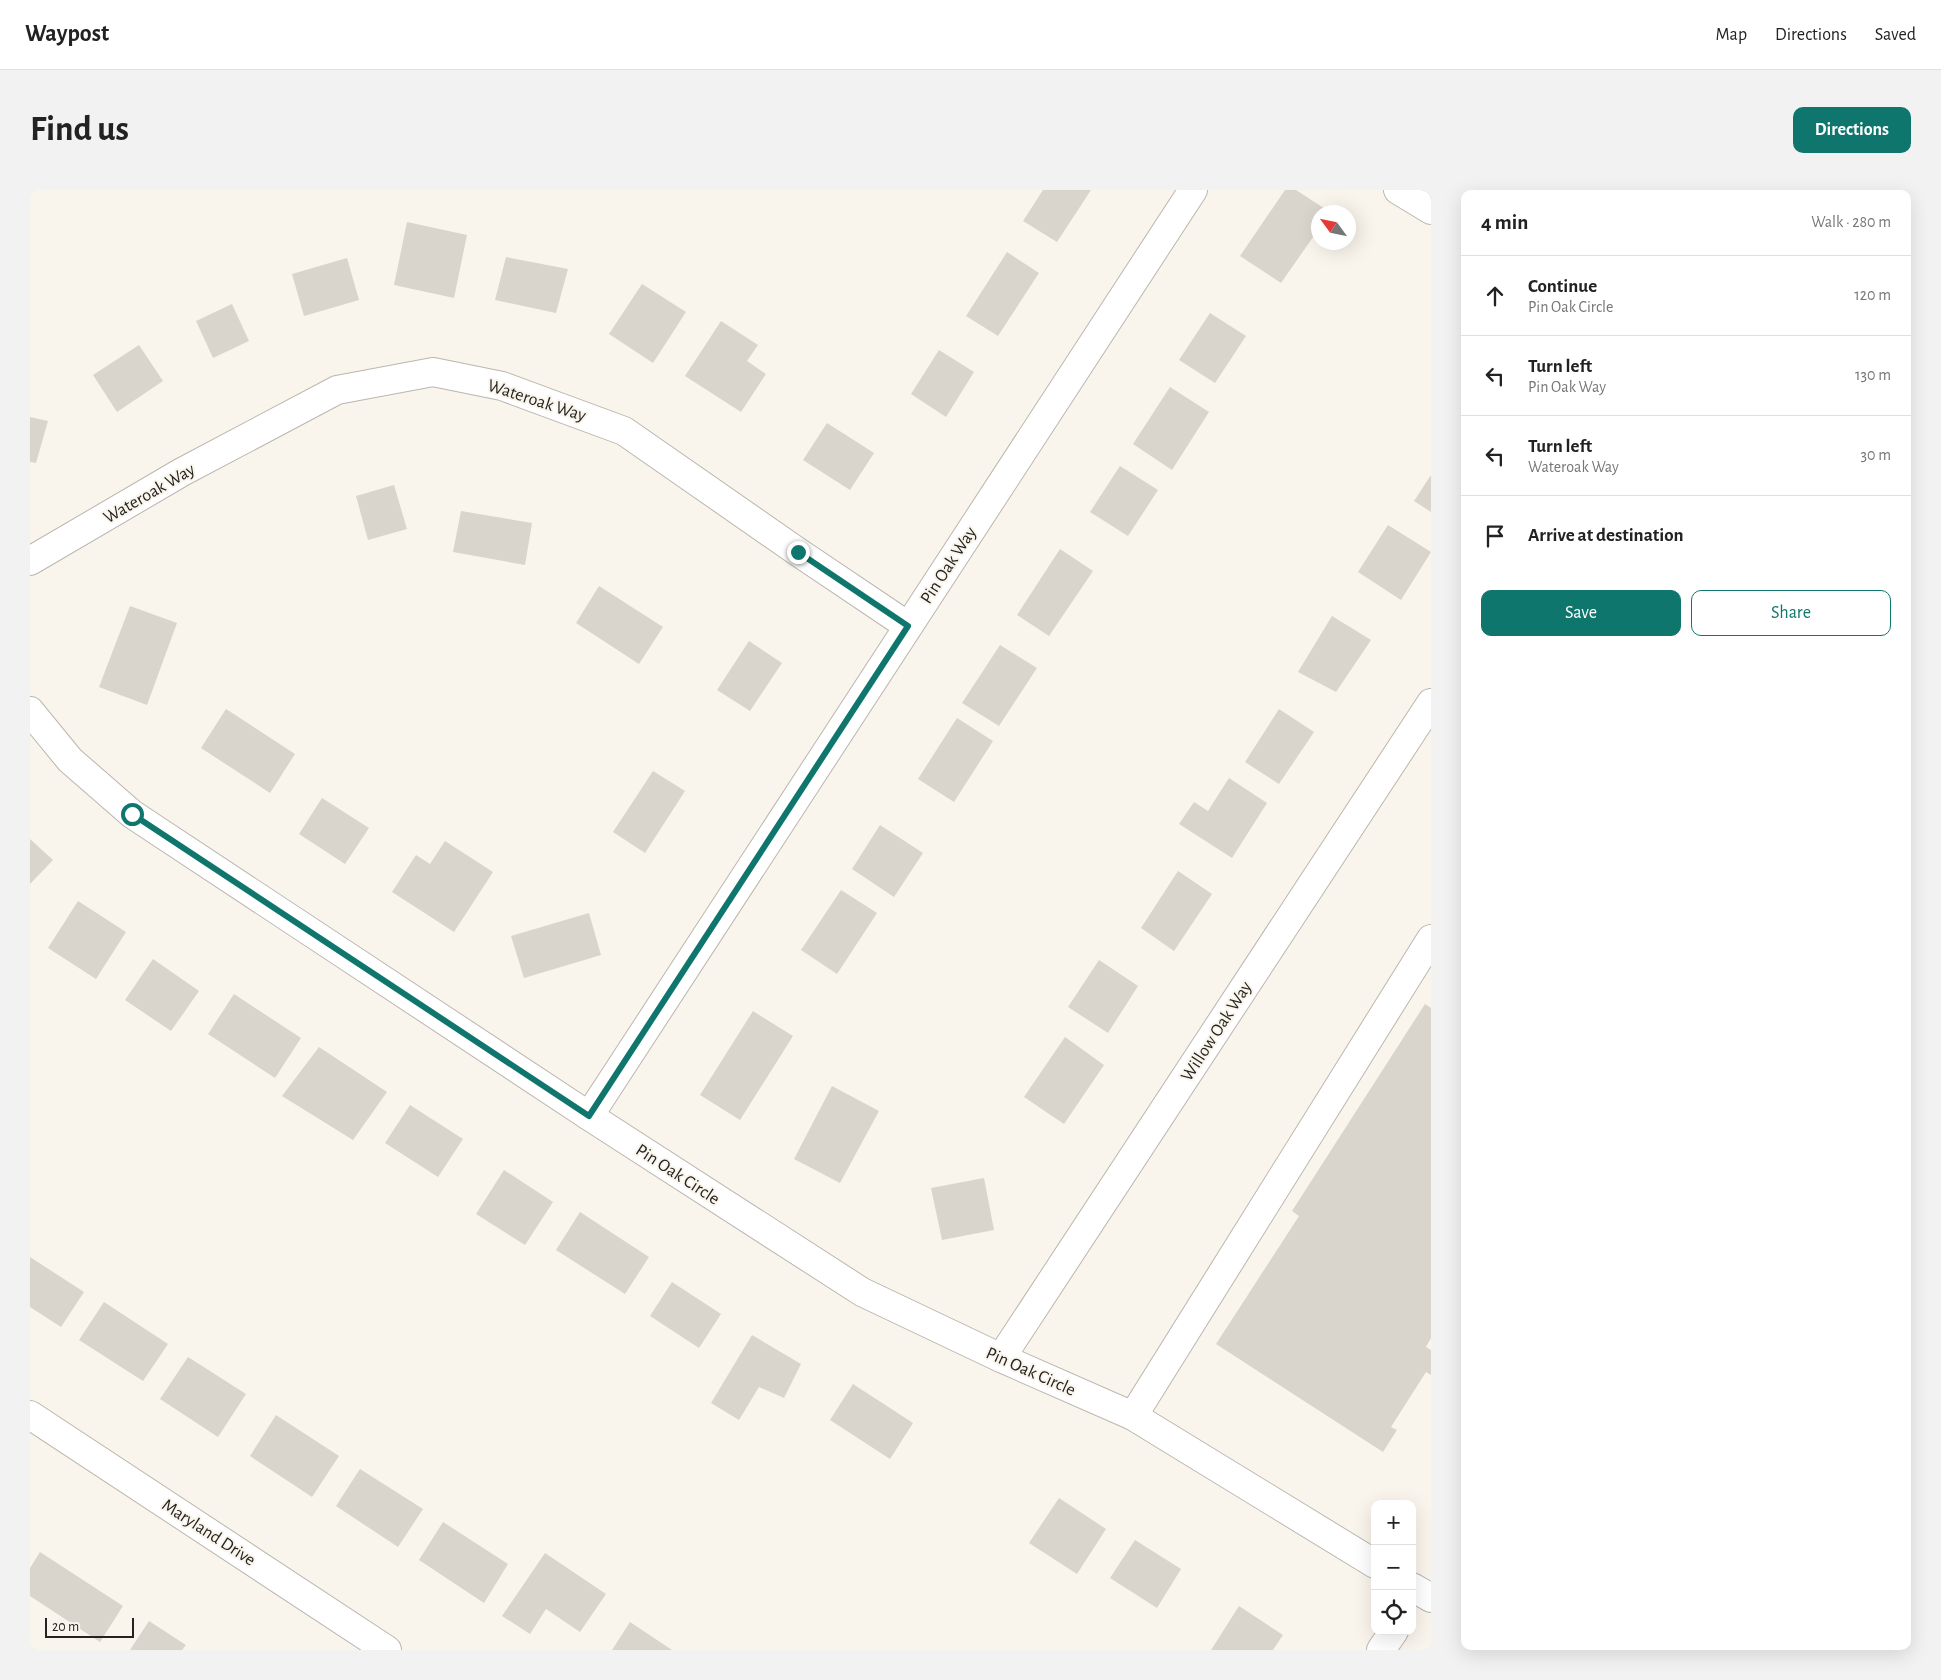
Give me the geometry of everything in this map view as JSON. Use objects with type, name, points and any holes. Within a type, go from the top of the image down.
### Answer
[{"type":"street","name":"Pin Oak Way","points":[[589,1116],[1193,190]]},
{"type":"street","points":[[1398,190],[1431,210]]},
{"type":"street","name":"Wateroak Way","points":[[30,561],[182,472],[337,390],[433,372],[502,386],[624,431],[908,626]]},
{"type":"street","name":"Willow Oak Way","points":[[1002,1358],[1431,703]]},
{"type":"street","name":"Pin Oak Circle","points":[[30,711],[70,760],[132,814],[589,1116],[862,1292],[1002,1358],[1133,1416],[1371,1562]]},
{"type":"street","points":[[1133,1416],[1431,939]]},
{"type":"street","name":"Maryland Drive","points":[[30,1415],[387,1650]]},
{"type":"street","points":[[1382,1650],[1391,1635]]},
{"type":"building","points":[[1043,190],[1091,190],[1057,242],[1023,221]]},
{"type":"building","points":[[1285,190],[1296,190],[1319,205],[1311,205],[1311,240],[1281,283],[1240,256]]},
{"type":"building","points":[[407,222],[467,235],[454,298],[394,285]]},
{"type":"building","points":[[1007,252],[1039,273],[998,336],[966,316]]},
{"type":"building","points":[[506,257],[568,269],[556,313],[495,300]]},
{"type":"building","points":[[347,258],[359,300],[304,316],[292,274]]},
{"type":"building","points":[[642,284],[686,312],[653,363],[609,334]]},
{"type":"building","points":[[232,304],[249,341],[213,358],[196,321]]},
{"type":"building","points":[[1210,313],[1246,336],[1215,383],[1179,360]]},
{"type":"building","points":[[721,321],[758,345],[747,361],[766,374],[741,412],[685,376]]},
{"type":"building","points":[[139,345],[163,381],[117,412],[93,375]]},
{"type":"building","points":[[939,350],[974,372],[946,417],[911,394]]},
{"type":"building","points":[[1170,387],[1209,412],[1172,470],[1133,444]]},
{"type":"building","points":[[30,417],[48,421],[36,463],[30,462]]},
{"type":"building","points":[[827,423],[874,453],[850,490],[803,460]]},
{"type":"building","points":[[1120,466],[1158,490],[1128,536],[1090,512]]},
{"type":"building","points":[[1431,475],[1431,512],[1414,501]]},
{"type":"building","points":[[394,485],[407,529],[368,540],[356,496]]},
{"type":"building","points":[[461,511],[532,523],[525,565],[453,552]]},
{"type":"building","points":[[1388,525],[1431,552],[1401,600],[1358,572]]},
{"type":"building","points":[[1060,549],[1093,571],[1049,636],[1017,615]]},
{"type":"building","points":[[599,586],[663,627],[639,664],[576,623]]},
{"type":"building","points":[[130,606],[177,623],[147,705],[99,687]]},
{"type":"building","points":[[1332,616],[1371,640],[1336,692],[1298,672]]},
{"type":"building","points":[[749,641],[782,663],[750,711],[717,690]]},
{"type":"building","points":[[1000,645],[1037,668],[999,726],[962,703]]},
{"type":"building","points":[[226,709],[295,754],[270,793],[201,748]]},
{"type":"building","points":[[1279,709],[1314,732],[1279,784],[1245,762]]},
{"type":"building","points":[[957,718],[993,741],[954,802],[918,779]]},
{"type":"building","points":[[653,771],[685,791],[645,853],[613,832]]},
{"type":"building","points":[[1229,778],[1267,803],[1232,858],[1179,824],[1194,802],[1208,811]]},
{"type":"building","points":[[322,798],[369,828],[345,864],[299,834]]},
{"type":"building","points":[[880,825],[923,853],[894,897],[852,869]]},
{"type":"building","points":[[30,839],[53,860],[30,884]]},
{"type":"building","points":[[445,841],[493,872],[454,932],[392,892],[416,855],[430,864]]},
{"type":"building","points":[[1178,871],[1212,894],[1174,951],[1141,928]]},
{"type":"building","points":[[841,890],[877,913],[837,974],[801,950]]},
{"type":"building","points":[[78,901],[126,932],[96,979],[48,948]]},
{"type":"building","points":[[589,913],[601,955],[524,978],[511,936]]},
{"type":"building","points":[[153,959],[199,991],[171,1031],[125,1000]]},
{"type":"building","points":[[1099,960],[1138,986],[1108,1033],[1068,1007]]},
{"type":"building","points":[[234,994],[301,1038],[275,1078],[208,1034]]},
{"type":"building","points":[[1425,1004],[1431,1008],[1431,1338],[1426,1347],[1431,1350],[1431,1375],[1426,1372],[1391,1427],[1397,1430],[1383,1452],[1216,1344],[1299,1216],[1292,1211]]},
{"type":"building","points":[[753,1011],[793,1036],[740,1120],[700,1095]]},
{"type":"building","points":[[1065,1037],[1104,1065],[1064,1124],[1024,1097]]},
{"type":"building","points":[[319,1047],[387,1092],[353,1140],[282,1096]]},
{"type":"building","points":[[832,1086],[879,1111],[840,1183],[794,1159]]},
{"type":"building","points":[[410,1105],[463,1139],[438,1177],[385,1143]]},
{"type":"building","points":[[504,1170],[553,1202],[525,1245],[476,1214]]},
{"type":"building","points":[[984,1178],[994,1230],[942,1240],[931,1188]]},
{"type":"building","points":[[580,1212],[649,1257],[625,1294],[556,1250]]},
{"type":"building","points":[[30,1257],[84,1292],[61,1327],[30,1307]]},
{"type":"building","points":[[672,1282],[721,1314],[699,1348],[650,1316]]},
{"type":"building","points":[[104,1302],[168,1344],[143,1381],[79,1340]]},
{"type":"building","points":[[752,1335],[801,1364],[784,1398],[759,1387],[739,1420],[711,1403]]},
{"type":"building","points":[[188,1357],[246,1394],[218,1437],[160,1399]]},
{"type":"building","points":[[853,1384],[913,1423],[890,1459],[830,1420]]},
{"type":"building","points":[[276,1415],[339,1456],[312,1497],[250,1456]]},
{"type":"building","points":[[360,1469],[423,1509],[398,1547],[336,1506]]},
{"type":"building","points":[[1059,1498],[1106,1529],[1077,1574],[1029,1543]]},
{"type":"building","points":[[443,1522],[508,1564],[484,1603],[419,1560]]},
{"type":"building","points":[[1135,1540],[1181,1569],[1157,1608],[1110,1578]]},
{"type":"building","points":[[40,1552],[123,1606],[100,1642],[30,1596],[30,1568]]},
{"type":"building","points":[[545,1553],[606,1594],[580,1632],[546,1609],[530,1634],[502,1616]]},
{"type":"building","points":[[1239,1606],[1283,1635],[1273,1650],[1211,1650]]},
{"type":"building","points":[[149,1621],[186,1645],[182,1650],[130,1650]]},
{"type":"building","points":[[630,1622],[672,1650],[612,1650]]},
{"type":"route","points":[[132,814],[589,1116],[908,626],[798,552]]}]
